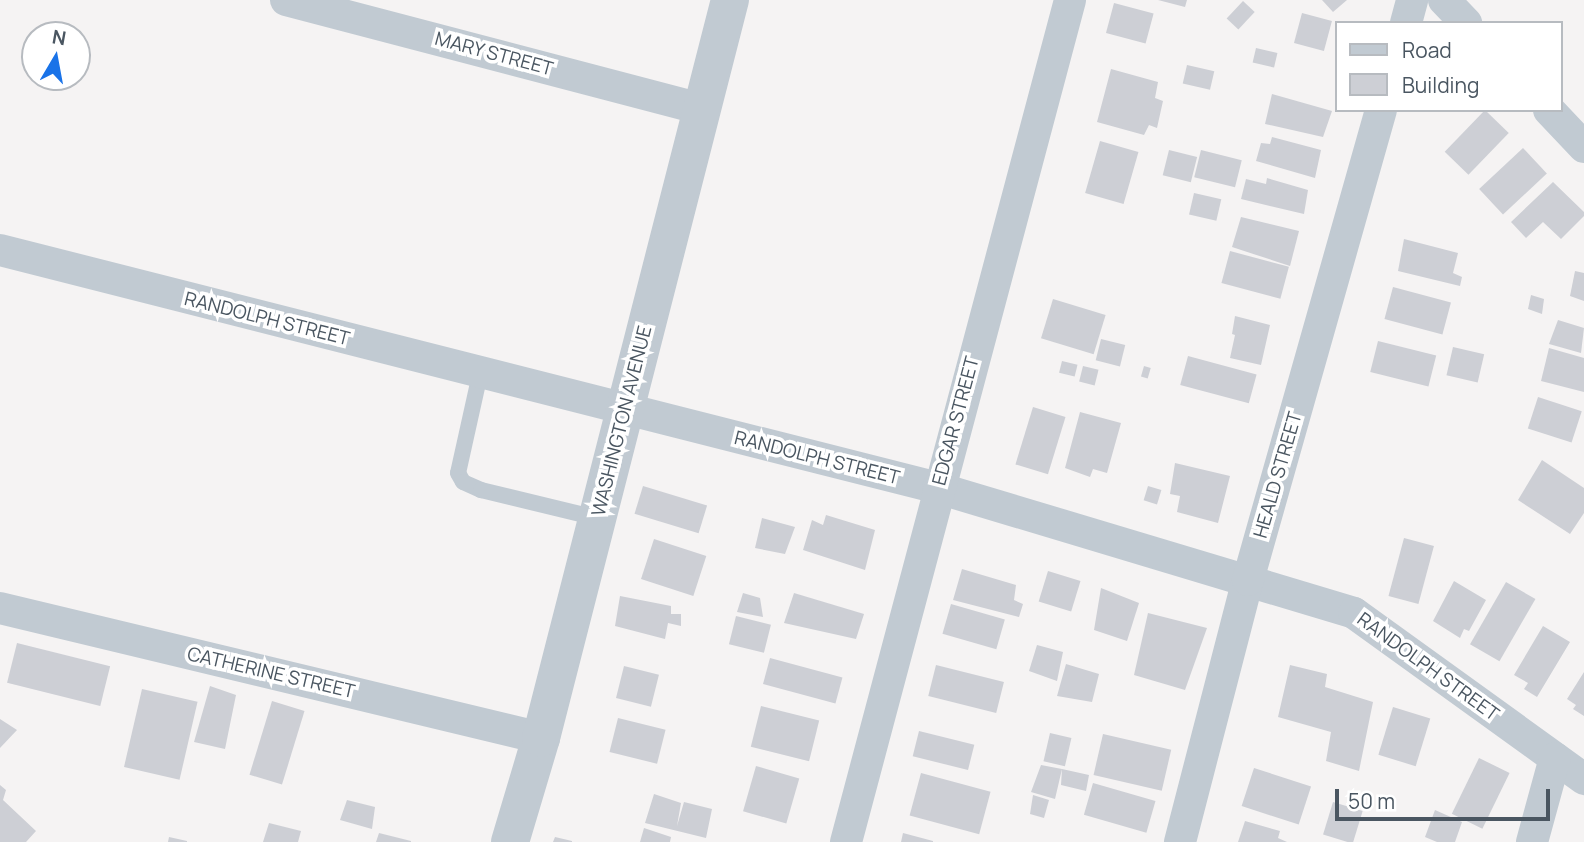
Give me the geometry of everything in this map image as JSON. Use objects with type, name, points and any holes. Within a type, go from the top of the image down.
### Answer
[{"type":"street","name":"MARY STREET","points":[[286,0],[702,109]]},
{"type":"street","name":"WASHINGTON AVENUE","points":[[510,842],[541,738],[730,0]]},
{"type":"street","name":"EDGAR STREET","points":[[846,842],[938,488],[1070,0]]},
{"type":"street","points":[[1407,21],[1412,0]]},
{"type":"street","points":[[1444,0],[1464,21]]},
{"type":"street","name":"HEALD STREET","points":[[1180,842],[1248,580],[1380,112]]},
{"type":"street","points":[[1551,112],[1584,147]]},
{"type":"street","name":"RANDOLPH STREET","points":[[0,250],[624,411],[938,488],[1354,613],[1584,779]]},
{"type":"street","name":"CATHERINE STREET","points":[[0,608],[541,738]]},
{"type":"street","points":[[1532,842],[1555,758]]},
{"type":"lane","points":[[480,374],[458,473],[463,482],[481,490],[597,518]]},
{"type":"building","points":[[1158,0],[1187,0],[1185,7]]},
{"type":"building","points":[[1322,0],[1347,0],[1333,12]]},
{"type":"building","points":[[1243,1],[1255,12],[1238,29],[1227,19]]},
{"type":"building","points":[[1114,3],[1154,14],[1146,44],[1106,33]]},
{"type":"building","points":[[1302,13],[1332,21],[1324,51],[1294,43]]},
{"type":"building","points":[[1256,48],[1277,53],[1274,68],[1253,63]]},
{"type":"building","points":[[1187,65],[1214,71],[1210,90],[1183,84]]},
{"type":"building","points":[[1111,69],[1158,82],[1155,98],[1163,101],[1157,128],[1149,125],[1144,135],[1097,122]]},
{"type":"building","points":[[1272,94],[1332,111],[1323,137],[1265,124]]},
{"type":"building","points":[[1483,112],[1487,112],[1509,133],[1468,175],[1445,152]]},
{"type":"building","points":[[1272,137],[1321,150],[1315,178],[1256,161],[1261,143],[1270,144]]},
{"type":"building","points":[[1100,141],[1138,152],[1124,204],[1085,193]]},
{"type":"building","points":[[1523,148],[1547,174],[1503,215],[1479,189]]},
{"type":"building","points":[[1169,150],[1197,157],[1191,182],[1163,175]]},
{"type":"building","points":[[1201,150],[1242,160],[1235,187],[1194,177]]},
{"type":"building","points":[[1267,178],[1308,190],[1304,214],[1241,199],[1246,179],[1266,184]]},
{"type":"building","points":[[1553,182],[1584,212],[1584,216],[1561,239],[1543,222],[1526,238],[1511,222]]},
{"type":"building","points":[[1194,193],[1221,199],[1216,221],[1189,214]]},
{"type":"building","points":[[1241,217],[1299,231],[1290,266],[1232,247]]},
{"type":"building","points":[[1404,239],[1458,253],[1453,273],[1462,277],[1460,286],[1398,271]]},
{"type":"building","points":[[1230,251],[1289,267],[1280,299],[1221,283]]},
{"type":"building","points":[[1575,271],[1584,273],[1584,301],[1570,296]]},
{"type":"building","points":[[1393,287],[1451,303],[1442,334],[1384,319]]},
{"type":"building","points":[[1531,295],[1544,299],[1542,314],[1528,309]]},
{"type":"building","points":[[1053,299],[1106,315],[1094,354],[1041,338]]},
{"type":"building","points":[[1235,316],[1270,325],[1261,365],[1230,358],[1235,335],[1232,334]]},
{"type":"building","points":[[1558,320],[1584,328],[1581,353],[1549,344]]},
{"type":"building","points":[[1101,339],[1125,345],[1120,366],[1096,360]]},
{"type":"building","points":[[1378,341],[1436,356],[1428,387],[1370,372]]},
{"type":"building","points":[[1453,347],[1484,354],[1478,382],[1446,375]]},
{"type":"building","points":[[1549,348],[1584,358],[1584,392],[1541,381]]},
{"type":"building","points":[[1188,356],[1257,374],[1249,403],[1180,385]]},
{"type":"building","points":[[1062,361],[1078,365],[1075,377],[1059,373]]},
{"type":"building","points":[[1083,366],[1099,370],[1095,385],[1079,382]]},
{"type":"building","points":[[1144,366],[1151,368],[1148,379],[1141,377]]},
{"type":"building","points":[[1538,397],[1582,411],[1572,443],[1528,428]]},
{"type":"building","points":[[1033,407],[1066,417],[1048,474],[1015,464]]},
{"type":"building","points":[[1080,412],[1121,423],[1107,473],[1093,469],[1090,477],[1065,468]]},
{"type":"building","points":[[1542,460],[1584,488],[1584,513],[1570,534],[1518,500]]},
{"type":"building","points":[[1175,463],[1230,476],[1218,523],[1177,512],[1180,496],[1170,494]]},
{"type":"building","points":[[643,486],[707,506],[699,533],[635,514]]},
{"type":"building","points":[[1148,486],[1161,490],[1157,504],[1144,500]]},
{"type":"building","points":[[826,515],[875,530],[865,570],[803,550],[812,520],[823,525]]},
{"type":"building","points":[[762,518],[795,527],[785,554],[755,548]]},
{"type":"building","points":[[1404,538],[1434,546],[1418,604],[1388,596]]},
{"type":"building","points":[[654,539],[706,556],[693,596],[641,579]]},
{"type":"building","points":[[962,569],[1016,585],[1014,600],[1023,604],[1019,617],[953,600]]},
{"type":"building","points":[[1048,571],[1081,581],[1071,612],[1039,602]]},
{"type":"building","points":[[1454,581],[1486,600],[1469,631],[1464,629],[1460,638],[1433,621]]},
{"type":"building","points":[[1506,582],[1535,599],[1499,661],[1470,644]]},
{"type":"building","points":[[1101,588],[1139,603],[1127,641],[1094,630]]},
{"type":"building","points":[[743,593],[760,598],[763,617],[737,612]]},
{"type":"building","points":[[794,593],[864,614],[856,639],[784,623]]},
{"type":"building","points":[[620,596],[671,606],[671,614],[681,614],[681,626],[668,623],[665,639],[615,626]]},
{"type":"building","points":[[951,604],[1005,619],[996,649],[942,634]]},
{"type":"building","points":[[1148,613],[1207,628],[1185,690],[1134,675]]},
{"type":"building","points":[[736,616],[771,625],[764,653],[729,644]]},
{"type":"building","points":[[1543,626],[1570,642],[1537,697],[1524,689],[1528,683],[1514,675]]},
{"type":"building","points":[[17,643],[110,666],[100,706],[7,683]]},
{"type":"building","points":[[1037,645],[1063,652],[1057,681],[1029,671]]},
{"type":"building","points":[[770,658],[842,677],[835,703],[763,684]]},
{"type":"building","points":[[1066,664],[1099,674],[1092,702],[1057,696]]},
{"type":"building","points":[[936,665],[1004,682],[996,713],[928,696]]},
{"type":"building","points":[[1290,665],[1327,674],[1325,687],[1373,702],[1359,771],[1326,761],[1331,732],[1278,717]]},
{"type":"building","points":[[624,666],[659,675],[651,707],[616,698]]},
{"type":"building","points":[[1584,672],[1584,716],[1573,709],[1576,705],[1567,699]]},
{"type":"building","points":[[210,686],[236,695],[225,749],[194,742]]},
{"type":"building","points":[[142,689],[198,702],[180,780],[124,767]]},
{"type":"building","points":[[272,701],[305,711],[282,785],[249,775]]},
{"type":"building","points":[[761,706],[819,721],[809,761],[751,747]]},
{"type":"building","points":[[1393,707],[1430,718],[1416,766],[1378,755]]},
{"type":"building","points":[[618,718],[666,730],[657,764],[610,752]]},
{"type":"building","points":[[0,719],[17,730],[0,748]]},
{"type":"building","points":[[919,731],[974,745],[968,770],[913,756]]},
{"type":"building","points":[[1050,733],[1071,738],[1065,766],[1043,761]]},
{"type":"building","points":[[1103,734],[1171,750],[1162,791],[1094,775]]},
{"type":"building","points":[[1479,758],[1510,773],[1482,829],[1452,814]]},
{"type":"building","points":[[1041,765],[1062,769],[1055,799],[1031,792]]},
{"type":"building","points":[[756,766],[799,778],[786,824],[743,811]]},
{"type":"building","points":[[1254,768],[1311,787],[1299,825],[1242,806]]},
{"type":"building","points":[[1062,769],[1089,775],[1086,791],[1061,785]]},
{"type":"building","points":[[921,773],[991,792],[979,834],[910,816]]},
{"type":"building","points":[[1093,783],[1155,801],[1146,833],[1084,815]]},
{"type":"building","points":[[0,785],[6,790],[3,800],[36,831],[26,842],[0,842]]},
{"type":"building","points":[[654,794],[681,803],[677,826],[684,802],[712,809],[706,838],[645,823]]},
{"type":"building","points":[[1033,795],[1049,800],[1044,818],[1030,814]]},
{"type":"building","points":[[347,800],[375,807],[372,829],[340,820]]},
{"type":"building","points":[[1333,802],[1363,811],[1353,842],[1323,835]]},
{"type":"building","points":[[1435,810],[1462,822],[1455,842],[1437,842],[1425,837]]},
{"type":"building","points":[[1245,821],[1280,831],[1278,838],[1287,842],[1238,842]]},
{"type":"building","points":[[269,823],[301,831],[298,842],[263,842]]},
{"type":"building","points":[[644,828],[671,837],[670,842],[640,842]]},
{"type":"building","points":[[379,833],[411,841],[411,842],[376,842]]},
{"type":"building","points":[[903,833],[933,841],[933,842],[901,842]]},
{"type":"building","points":[[169,837],[187,841],[187,842],[168,842]]},
{"type":"building","points":[[555,837],[572,841],[572,842],[553,842]]}]
